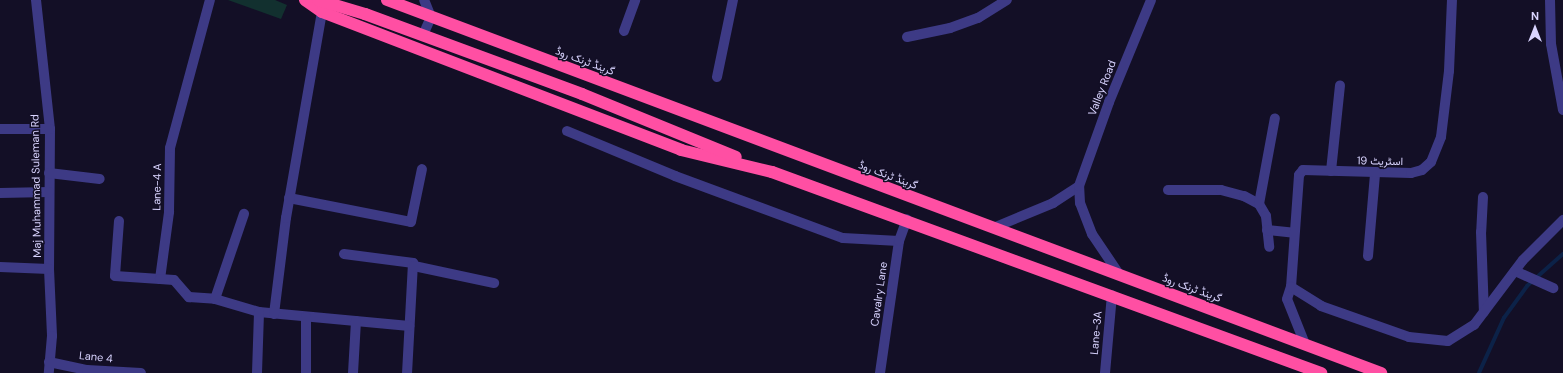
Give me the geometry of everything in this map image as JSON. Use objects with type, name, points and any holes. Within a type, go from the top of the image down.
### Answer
[{"type":"highway","points":[[305,0],[322,12],[681,150],[772,172]]},
{"type":"highway","points":[[318,0],[423,35],[582,94],[772,172],[907,219],[1321,373]]},
{"type":"highway","name":"گرینڈ ٹرنک روڈ","points":[[387,0],[1381,373]]},
{"type":"street","name":"Maj Muhammad Suleman Rd","points":[[36,0],[50,129],[49,269],[52,336],[49,373]]},
{"type":"street","name":"Lane-4 A","points":[[160,279],[169,212],[170,148],[210,0]]},
{"type":"street","points":[[423,35],[431,17],[424,0]]},
{"type":"street","points":[[624,31],[635,0]]},
{"type":"street","points":[[717,77],[733,0]]},
{"type":"street","points":[[907,37],[950,28],[978,18],[1007,0]]},
{"type":"street","name":"Valley Road","points":[[1118,274],[1092,234],[1080,203],[1079,186],[1151,0]]},
{"type":"street","name":"اسٹریٹ 19","points":[[1305,344],[1287,299],[1291,286],[1294,233],[1300,175],[1303,170],[1375,174],[1411,173],[1422,170],[1431,162],[1441,137],[1449,71],[1452,0]]},
{"type":"street","points":[[1550,0],[1551,44],[1563,110]]},
{"type":"street","points":[[274,314],[289,198],[322,12]]},
{"type":"street","points":[[1331,171],[1340,85]]},
{"type":"street","points":[[1259,204],[1275,118]]},
{"type":"street","points":[[0,129],[50,129]]},
{"type":"street","points":[[567,130],[675,176],[843,238],[899,241]]},
{"type":"street","points":[[289,198],[411,222],[422,169]]},
{"type":"street","points":[[49,173],[100,179]]},
{"type":"street","points":[[1368,256],[1375,174]]},
{"type":"street","points":[[993,228],[1053,203],[1079,186]]},
{"type":"street","points":[[1168,190],[1221,190],[1244,196],[1259,204],[1266,216],[1270,247]]},
{"type":"street","points":[[0,193],[49,192]]},
{"type":"street","points":[[1484,197],[1481,232],[1484,312]]},
{"type":"street","points":[[215,299],[244,214]]},
{"type":"street","name":"Cavalry Lane","points":[[880,373],[899,241],[907,219]]},
{"type":"street","points":[[1291,286],[1321,306],[1408,337],[1448,341],[1474,325],[1515,271],[1563,220]]},
{"type":"street","points":[[119,221],[115,276],[174,280],[189,297],[215,299],[259,312],[409,326]]},
{"type":"street","points":[[1267,230],[1294,233]]},
{"type":"street","points":[[344,254],[410,261],[414,266],[494,283]]},
{"type":"street","points":[[407,373],[414,266]]},
{"type":"street","points":[[0,267],[49,269]]},
{"type":"street","points":[[1515,271],[1553,288]]},
{"type":"street","name":"Lane-3A","points":[[1105,373],[1112,295]]},
{"type":"street","points":[[257,373],[259,312]]},
{"type":"street","points":[[306,317],[306,373]]},
{"type":"street","points":[[353,373],[356,321]]},
{"type":"street","name":"Lane 4","points":[[49,362],[87,371],[141,373]]},
{"type":"green space","points":[[228,0],[275,0],[287,5],[281,19]]},
{"type":"waterway","points":[[1479,373],[1504,318],[1527,286],[1563,254]]}]
